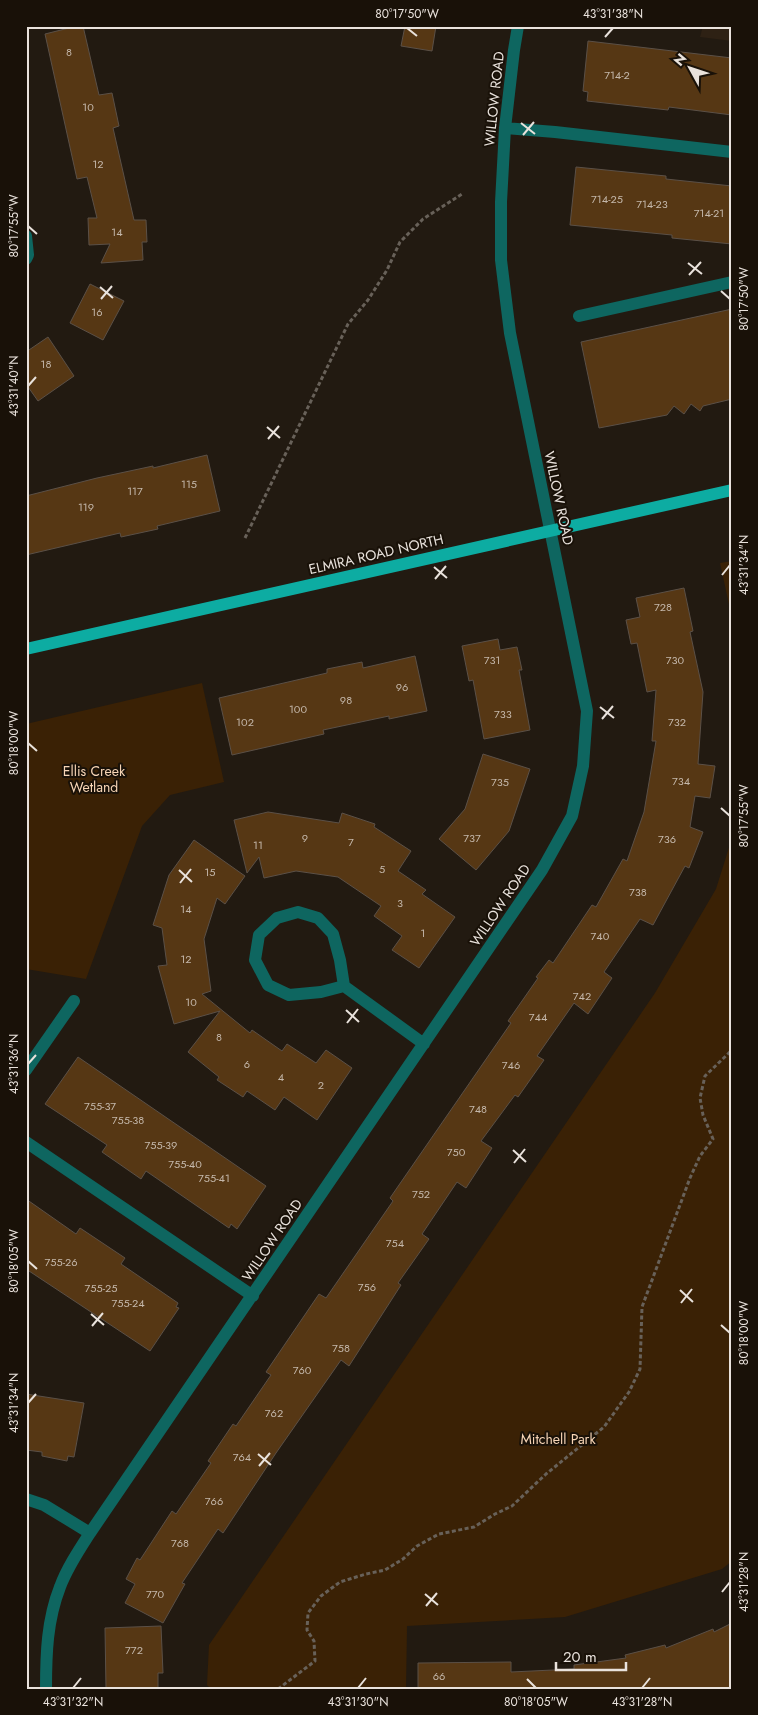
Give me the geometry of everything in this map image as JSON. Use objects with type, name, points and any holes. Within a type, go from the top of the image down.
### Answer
[{"type":"main road","name":"ELMIRA ROAD NORTH","points":[[26,649],[732,490]]},
{"type":"street","name":"WILLOW ROAD","points":[[46,1689],[48,1633],[52,1612],[70,1565],[542,870],[572,816],[583,766],[587,712],[510,333],[500,260],[505,128],[518,26]]},
{"type":"street","points":[[505,128],[732,152]]},
{"type":"street","points":[[26,236],[28,255],[26,259]]},
{"type":"street","points":[[579,316],[732,282]]},
{"type":"street","points":[[344,986],[321,992],[289,995],[268,985],[255,960],[259,935],[277,918],[298,912],[318,918],[334,934],[344,986],[424,1044]]},
{"type":"street","points":[[26,1070],[74,1001]]},
{"type":"street","points":[[26,1142],[253,1296]]},
{"type":"street","points":[[26,1499],[44,1505],[90,1533]]},
{"type":"path","points":[[245,538],[348,324],[368,300],[387,270],[400,242],[424,219],[462,194]]},
{"type":"path","points":[[278,1689],[315,1661],[314,1641],[307,1630],[308,1614],[321,1596],[340,1582],[386,1570],[403,1559],[417,1546],[439,1534],[474,1527],[512,1506],[546,1474],[604,1426],[629,1392],[640,1369],[642,1307],[690,1178],[700,1156],[713,1139],[703,1115],[700,1098],[705,1076],[732,1050]]},
{"type":"shaded area","points":[[703,26],[732,26],[732,41],[700,37]]},
{"type":"green space","points":[[732,561],[732,618],[720,563]]},
{"type":"green space","name":"Ellis Creek Wetland","points":[[202,683],[224,782],[170,795],[142,826],[86,979],[26,969],[26,724]]},
{"type":"green space","name":"Mitchell Park","points":[[732,838],[732,1561],[722,1569],[565,1617],[407,1626],[406,1689],[211,1689],[207,1685],[209,1645],[655,993],[716,889]]},
{"type":"building","points":[[83,26],[99,95],[112,93],[119,126],[113,128],[134,220],[146,220],[147,242],[142,242],[143,260],[101,263],[110,244],[89,245],[88,218],[97,218],[87,177],[77,179],[45,34]]},
{"type":"building","points":[[405,26],[436,26],[432,51],[401,46]]},
{"type":"building","points":[[588,41],[732,58],[732,115],[669,107],[668,110],[587,101],[588,92],[583,91]]},
{"type":"building","points":[[576,167],[666,176],[666,179],[732,186],[732,244],[672,238],[672,235],[570,225]]},
{"type":"building","points":[[90,284],[124,301],[103,340],[70,323]]},
{"type":"building","points":[[732,309],[732,399],[703,406],[700,411],[691,404],[684,414],[674,406],[667,415],[599,428],[581,342]]},
{"type":"building","points":[[48,337],[74,376],[38,401],[26,384],[26,352]]},
{"type":"building","points":[[207,455],[220,511],[157,526],[158,529],[121,537],[120,533],[26,555],[26,496],[97,478],[153,466],[153,468]]},
{"type":"building","points":[[684,588],[693,631],[690,632],[703,692],[698,764],[715,766],[710,798],[695,796],[690,827],[703,832],[689,868],[685,866],[653,925],[640,919],[604,972],[612,978],[588,1014],[574,1003],[537,1056],[544,1060],[518,1097],[515,1095],[481,1141],[492,1148],[466,1188],[457,1182],[422,1234],[429,1239],[398,1283],[401,1285],[349,1366],[341,1360],[223,1533],[218,1529],[182,1583],[185,1584],[163,1623],[125,1603],[135,1584],[126,1579],[137,1558],[140,1560],[172,1511],[176,1514],[211,1463],[208,1461],[233,1424],[236,1426],[271,1375],[266,1372],[319,1294],[326,1298],[393,1201],[390,1198],[511,1023],[508,1021],[538,978],[536,977],[549,960],[553,963],[592,905],[596,907],[623,859],[627,861],[644,812],[656,741],[652,741],[656,690],[647,692],[637,643],[631,644],[626,620],[640,617],[636,598]]},
{"type":"building","points":[[498,639],[500,650],[517,647],[522,670],[519,670],[530,730],[484,739],[473,680],[469,681],[462,646]]},
{"type":"building","points":[[415,656],[427,711],[389,719],[389,716],[323,730],[324,734],[232,755],[219,698],[327,673],[327,669],[362,662],[363,668]]},
{"type":"building","points":[[483,754],[530,769],[509,831],[476,870],[439,839],[465,809]]},
{"type":"building","points":[[268,812],[339,823],[342,813],[375,824],[374,827],[411,851],[398,871],[426,890],[422,894],[455,917],[419,968],[392,950],[402,936],[374,916],[381,906],[338,877],[296,871],[264,878],[259,857],[247,873],[234,820]]},
{"type":"building","points":[[194,840],[245,876],[225,904],[217,898],[204,939],[211,991],[202,994],[250,1033],[252,1030],[282,1051],[287,1044],[316,1063],[326,1050],[352,1068],[317,1120],[284,1097],[275,1110],[247,1091],[243,1097],[217,1080],[219,1077],[188,1052],[220,1011],[174,1024],[158,966],[167,965],[162,928],[153,925],[169,875]]},
{"type":"building","points":[[78,1057],[266,1186],[237,1229],[231,1224],[229,1228],[146,1171],[141,1179],[102,1152],[107,1145],[45,1104]]},
{"type":"building","points":[[26,1199],[76,1234],[80,1228],[125,1258],[121,1264],[178,1303],[176,1307],[179,1308],[150,1351],[26,1269]]},
{"type":"building","points":[[26,1394],[84,1403],[74,1457],[68,1456],[67,1461],[42,1456],[42,1452],[26,1450]]},
{"type":"building","points":[[732,1623],[732,1689],[418,1689],[418,1663],[511,1662],[511,1672],[574,1669],[574,1665],[626,1658],[625,1655],[665,1645],[666,1648],[713,1629],[714,1632]]},
{"type":"building","points":[[161,1626],[163,1673],[158,1673],[158,1689],[106,1689],[105,1628]]}]
